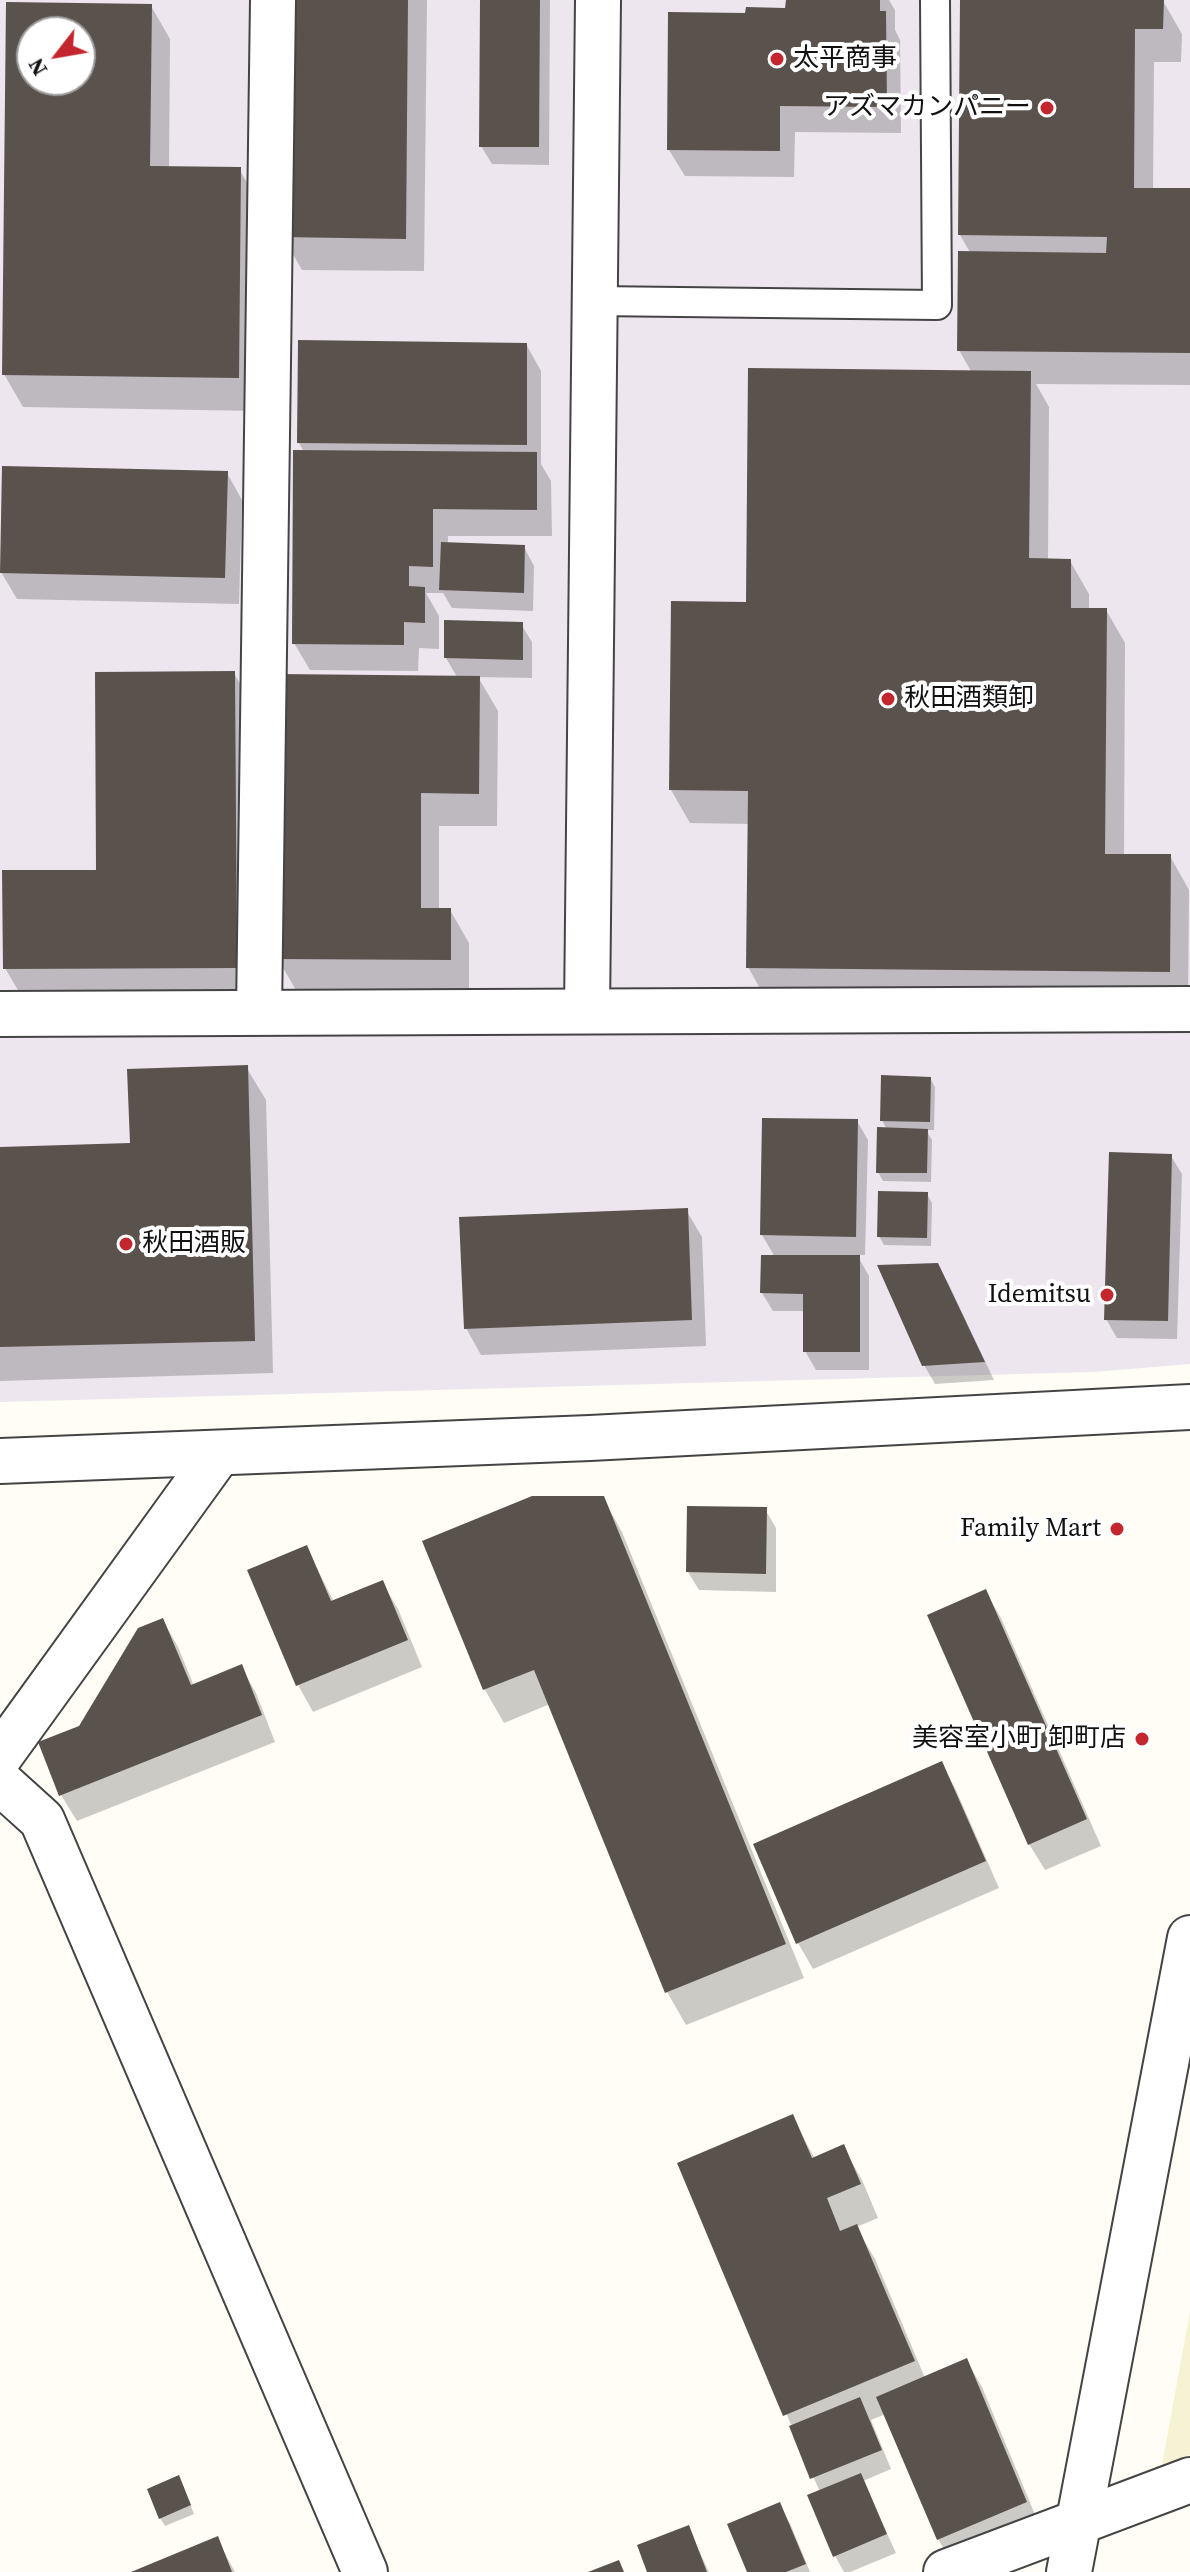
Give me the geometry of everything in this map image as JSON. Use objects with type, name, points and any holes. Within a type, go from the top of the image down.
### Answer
[{"type":"street","points":[[259,1012],[273,0]]},
{"type":"street","points":[[587,1010],[598,0]]},
{"type":"street","points":[[0,1014],[1190,1009]]},
{"type":"street","points":[[0,1461],[590,1438],[1190,1407]]},
{"type":"street","points":[[0,1756],[219,1453]]},
{"type":"street","points":[[0,1782],[42,1820],[365,2572]]},
{"type":"street","points":[[1069,2572],[1190,1938]]},
{"type":"street","points":[[946,2572],[1190,2480]]},
{"type":"lane","points":[[594,301],[937,305],[935,0]]},
{"type":"shaded area","points":[[0,0],[1190,0],[1190,1364],[1093,1372],[0,1402]]},
{"type":"shaded area","points":[[1190,2311],[1190,2455],[1162,2465]]},
{"type":"building","points":[[282,0],[408,0],[406,239],[281,237]]},
{"type":"building","points":[[480,0],[540,0],[539,147],[479,147]]},
{"type":"building","name":"太平商事","points":[[786,0],[880,0],[880,11],[886,11],[887,107],[780,106],[780,151],[667,150],[668,12],[745,13],[746,7],[785,8]]},
{"type":"building","name":"アズマカンパニー","points":[[960,0],[1164,0],[1163,29],[1135,29],[1134,188],[1190,188],[1190,353],[957,351],[958,251],[1106,253],[1107,237],[958,235]]},
{"type":"building","points":[[6,2],[152,4],[150,166],[241,167],[239,378],[2,375]]},
{"type":"building","points":[[298,340],[527,343],[527,445],[297,443]]},
{"type":"building","name":"秋田酒類卸","points":[[748,368],[1031,371],[1029,558],[1071,559],[1071,608],[1107,608],[1105,854],[1171,854],[1170,972],[746,968],[748,791],[669,790],[671,601],[746,602]]},
{"type":"building","points":[[293,450],[537,452],[537,510],[433,509],[433,567],[409,566],[409,586],[425,587],[425,623],[404,622],[404,645],[292,644]]},
{"type":"building","points":[[2,466],[228,471],[225,578],[0,573]]},
{"type":"building","points":[[441,542],[525,545],[524,593],[439,590]]},
{"type":"building","points":[[444,620],[523,622],[523,660],[444,658]]},
{"type":"building","points":[[235,671],[237,968],[3,969],[2,870],[96,870],[95,672]]},
{"type":"building","points":[[277,674],[480,676],[479,794],[421,793],[421,908],[451,908],[451,960],[276,959]]},
{"type":"building","name":"秋田酒販","points":[[248,1065],[255,1341],[0,1347],[0,1147],[130,1143],[127,1069]]},
{"type":"building","points":[[881,1075],[931,1077],[930,1122],[880,1121]]},
{"type":"building","points":[[762,1118],[858,1119],[856,1237],[760,1235]]},
{"type":"building","points":[[877,1127],[928,1129],[927,1173],[876,1173]]},
{"type":"building","points":[[1109,1152],[1172,1154],[1168,1321],[1104,1320]]},
{"type":"building","points":[[878,1191],[928,1192],[927,1238],[877,1237]]},
{"type":"building","points":[[688,1208],[692,1320],[464,1329],[459,1217]]},
{"type":"building","points":[[761,1255],[860,1255],[860,1352],[803,1352],[803,1294],[760,1293]]},
{"type":"building","points":[[938,1263],[985,1362],[922,1366],[877,1265]]},
{"type":"building","points":[[532,1496],[604,1496],[786,1944],[665,1993],[534,1670],[483,1690],[422,1541]]},
{"type":"building","points":[[687,1506],[767,1507],[766,1574],[686,1572]]},
{"type":"building","points":[[307,1545],[331,1601],[383,1580],[408,1640],[296,1686],[247,1570]]},
{"type":"building","points":[[986,1589],[1087,1819],[1028,1845],[927,1615]]},
{"type":"building","points":[[163,1618],[191,1685],[242,1664],[262,1715],[59,1796],[38,1742],[79,1726],[138,1628]]},
{"type":"building","points":[[942,1761],[986,1861],[796,1944],[753,1844]]},
{"type":"building","points":[[793,2114],[812,2158],[844,2144],[861,2184],[827,2198],[840,2231],[857,2224],[915,2361],[783,2416],[677,2163]]},
{"type":"building","points":[[967,2358],[1027,2502],[937,2540],[876,2397]]},
{"type":"building","points":[[860,2397],[882,2450],[810,2479],[789,2426]]},
{"type":"building","points":[[861,2473],[887,2534],[833,2557],[807,2495]]},
{"type":"building","points":[[179,2475],[191,2505],[159,2519],[147,2489]]},
{"type":"building","points":[[780,2502],[806,2564],[786,2572],[747,2572],[727,2524]]},
{"type":"building","points":[[689,2525],[707,2572],[647,2572],[637,2545]]},
{"type":"building","points":[[218,2536],[232,2572],[131,2572]]},
{"type":"building","points":[[619,2560],[624,2572],[588,2572]]},
{"type":"place","name":"太平商事","points":[[777,59]]},
{"type":"place","name":"アズマカンパニー","points":[[1047,108]]},
{"type":"place","name":"秋田酒類卸","points":[[888,699]]},
{"type":"place","name":"秋田酒販","points":[[126,1244]]},
{"type":"place","name":"Idemitsu","points":[[1107,1295]]},
{"type":"place","name":"Family Mart","points":[[1117,1529]]},
{"type":"place","name":"美容室小町 卸町店","points":[[1142,1739]]}]
